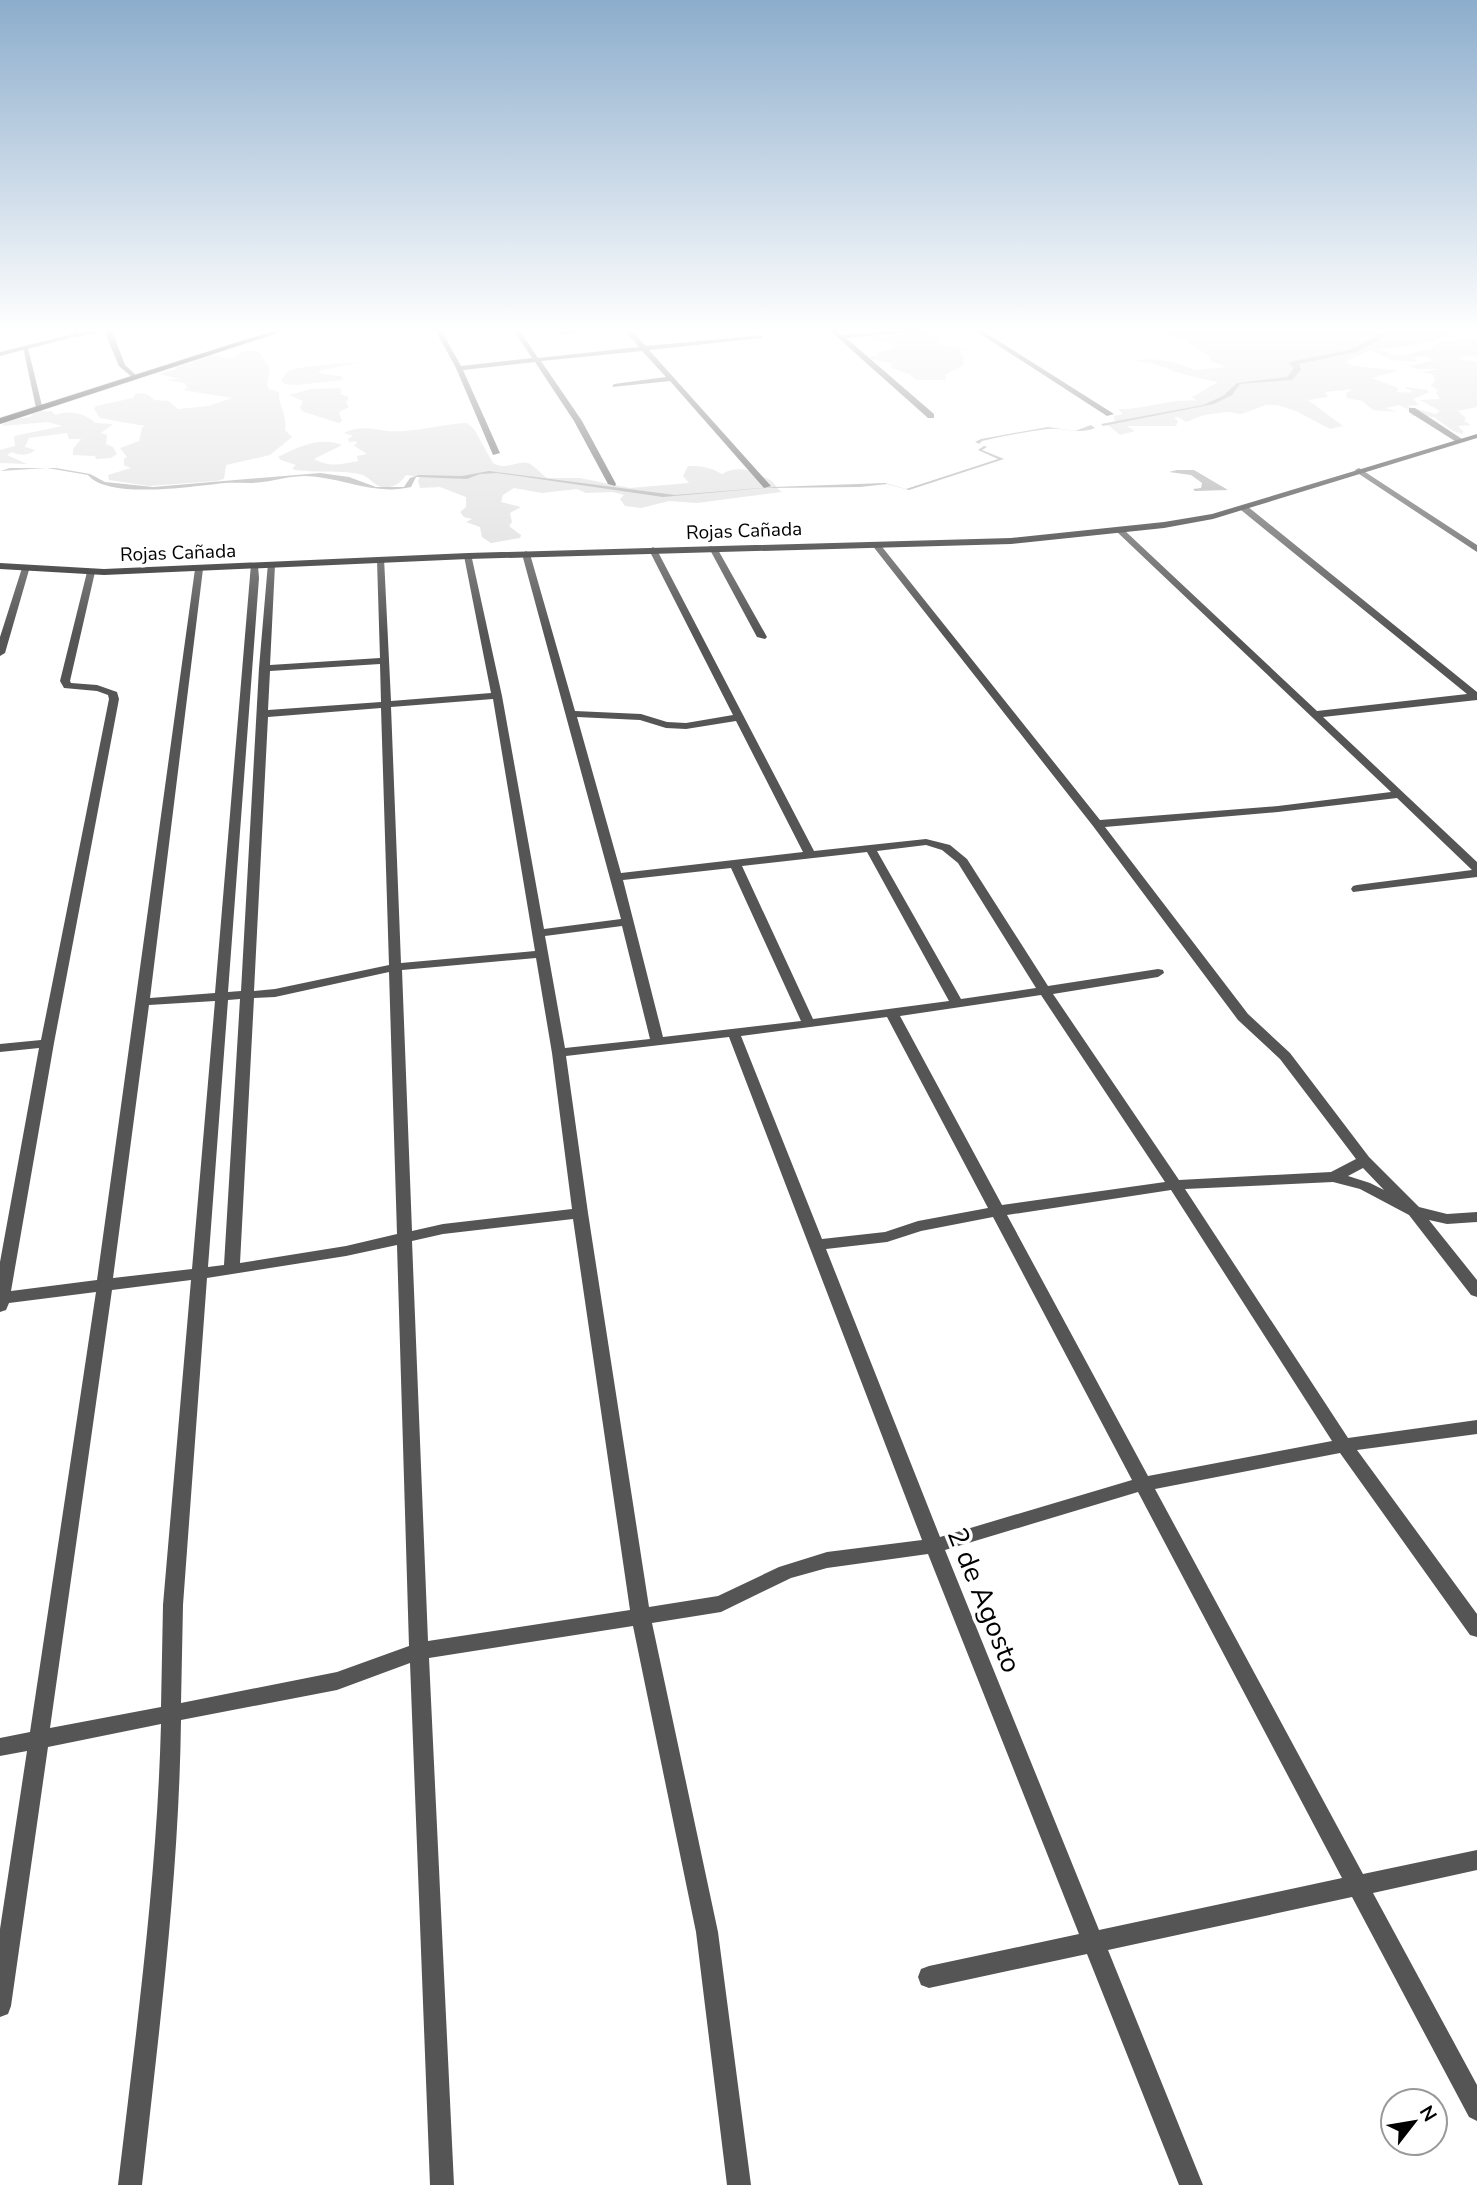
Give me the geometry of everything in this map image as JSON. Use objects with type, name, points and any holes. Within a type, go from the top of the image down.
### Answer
[{"type":"main road","name":"Rojas Cañada","points":[[0,566],[91,572],[526,554],[998,542],[1120,531],[1192,521],[1244,508],[1359,470],[1477,436]]},
{"type":"street","points":[[486,430],[496,453]]},
{"type":"street","points":[[583,430],[612,484]]},
{"type":"street","points":[[717,430],[767,486]]},
{"type":"street","points":[[1444,430],[1461,441]]},
{"type":"street","points":[[1359,470],[1477,549]]},
{"type":"street","points":[[1244,508],[1477,697]]},
{"type":"street","points":[[1120,531],[1477,871]]},
{"type":"street","points":[[876,545],[1097,824],[1243,1017],[1285,1055],[1364,1160],[1414,1211],[1477,1291]]},
{"type":"street","points":[[713,548],[762,637]]},
{"type":"street","points":[[653,550],[810,855]]},
{"type":"street","points":[[526,554],[616,877],[657,1042]]},
{"type":"street","points":[[468,556],[497,696],[559,1053],[580,1213],[641,1617],[707,1932],[739,2185]]},
{"type":"street","points":[[381,560],[419,1651],[442,2185]]},
{"type":"street","points":[[232,1269],[264,668],[262,566]]},
{"type":"street","points":[[130,2185],[158,1940],[170,1773],[173,1605],[255,578],[262,566]]},
{"type":"street","points":[[0,653],[25,569]]},
{"type":"street","points":[[0,2006],[105,1284],[199,569]]},
{"type":"street","points":[[91,572],[65,681],[68,686],[76,688],[106,688],[113,694],[114,699],[47,1043],[1,1302],[105,1284],[232,1269],[346,1251],[443,1229],[580,1213]]},
{"type":"street","points":[[264,668],[384,661]]},
{"type":"street","points":[[262,714],[497,696]]},
{"type":"street","points":[[1313,715],[1477,697]]},
{"type":"street","points":[[570,714],[615,715],[676,725],[739,717]]},
{"type":"street","points":[[1097,824],[1278,809],[1397,795]]},
{"type":"street","points":[[616,877],[926,842],[942,844],[952,850],[963,861],[1045,992],[1175,1185],[1344,1445],[1477,1629]]},
{"type":"street","points":[[870,848],[957,1004]]},
{"type":"street","points":[[736,863],[808,1024]]},
{"type":"street","points":[[1357,889],[1477,871]]},
{"type":"street","points":[[538,933],[627,922]]},
{"type":"street","points":[[142,1002],[275,993],[395,967],[542,954]]},
{"type":"street","points":[[559,1053],[734,1034],[1045,992],[1158,973]]},
{"type":"street","points":[[891,1012],[1477,2109]]},
{"type":"street","name":"2 de Agosto","points":[[734,1034],[934,1546],[1191,2185]]},
{"type":"street","points":[[0,1048],[47,1043]]},
{"type":"street","points":[[1333,1177],[1354,1168],[1364,1160]]},
{"type":"street","points":[[817,1245],[887,1237],[918,1226],[997,1211],[1175,1185],[1333,1177],[1365,1186],[1414,1211],[1447,1219],[1477,1217]]},
{"type":"street","points":[[0,1746],[337,1681],[419,1651],[721,1604],[786,1572],[827,1560],[934,1546],[1143,1484],[1344,1445],[1477,1427]]},
{"type":"street","points":[[929,1977],[1477,1860]]},
{"type":"shaded area","points":[[43,430],[105,430],[101,433],[107,435],[106,444],[113,447],[117,454],[111,458],[96,459],[95,456],[73,455],[73,449],[81,439],[69,439],[67,433],[29,438],[25,447],[35,450],[27,454],[12,452],[7,455],[27,464],[0,463],[0,450],[15,446],[14,436]]},
{"type":"shaded area","points":[[142,430],[285,430],[292,437],[270,455],[226,465],[224,479],[216,481],[149,486],[109,480],[108,475],[131,468],[124,465],[124,459],[127,457],[120,448],[139,441]]},
{"type":"shaded area","points":[[353,430],[475,430],[493,463],[508,466],[528,463],[547,478],[580,478],[630,488],[689,483],[683,476],[688,466],[698,466],[722,474],[741,469],[753,472],[771,481],[782,492],[697,503],[669,501],[641,508],[625,506],[620,499],[624,495],[613,492],[586,493],[577,489],[542,493],[514,488],[503,495],[501,502],[521,507],[510,513],[512,522],[509,526],[521,535],[520,538],[491,543],[482,537],[480,527],[466,522],[472,519],[464,517],[460,512],[466,507],[466,497],[440,487],[420,488],[420,477],[406,475],[396,485],[383,487],[359,474],[295,470],[292,468],[296,465],[278,457],[301,446],[326,442],[342,445],[314,459],[331,464],[358,461],[357,456],[367,454],[353,445],[357,444],[356,441],[349,442],[348,439],[353,436],[344,433]]},
{"type":"shaded area","points":[[1039,430],[990,439],[979,444],[975,442],[981,439]]},
{"type":"shaded area","points":[[1114,430],[1135,431],[1120,435]]},
{"type":"shaded area","points":[[982,445],[987,447],[982,450],[1004,459],[909,490],[887,484],[860,487],[765,488],[663,497],[497,473],[480,474],[467,479],[416,477],[411,487],[397,489],[371,488],[305,476],[258,483],[153,490],[114,487],[98,483],[88,475],[47,468],[90,474],[105,482],[153,487],[320,473],[349,477],[376,487],[404,487],[410,478],[419,475],[462,476],[489,471],[675,495],[774,487],[885,483],[906,489],[998,459],[978,450],[984,446]]},
{"type":"shaded area","points":[[10,468],[47,468],[0,471]]},
{"type":"shaded area","points":[[1194,470],[1228,490],[1195,491],[1193,489],[1201,488],[1202,483],[1191,475],[1169,472]]}]
